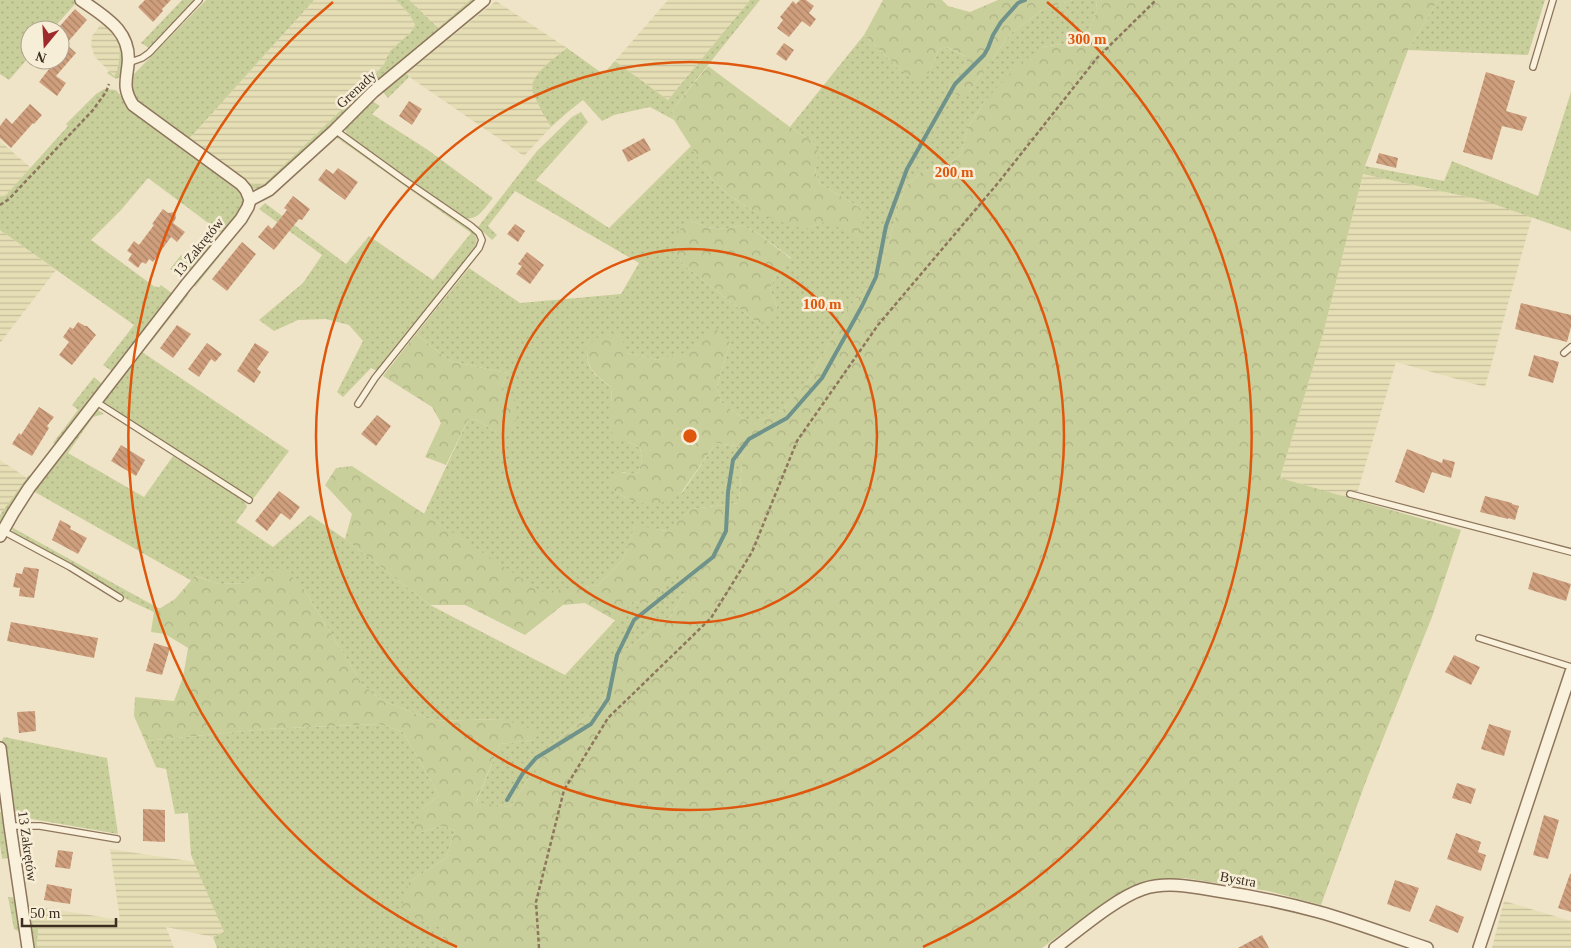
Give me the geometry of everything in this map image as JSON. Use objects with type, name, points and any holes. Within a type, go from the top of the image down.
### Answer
[{"type":"street","points":[[81,0],[106,17],[121,33],[128,47],[126,88],[133,105],[241,184],[250,200]]},
{"type":"street","name":"Grenady","points":[[250,200],[268,190],[335,130],[373,92],[484,0]]},
{"type":"street","name":"13 Zakrętów","points":[[1,534],[29,488],[186,285],[241,219],[250,200]]},
{"type":"street","points":[[1479,948],[1571,672]]},
{"type":"street","name":"13 Zakrętów","points":[[0,748],[28,948]]},
{"type":"street","name":"Bystra","points":[[1055,948],[1132,894],[1144,889],[1162,886],[1186,885],[1266,899],[1321,912],[1427,948]]},
{"type":"lane","points":[[128,63],[142,58],[149,53],[199,0]]},
{"type":"lane","points":[[1533,67],[1553,0]]},
{"type":"lane","points":[[335,130],[471,226],[479,232],[482,240],[479,248],[375,378],[358,404]]},
{"type":"lane","points":[[1564,353],[1571,347]]},
{"type":"lane","points":[[95,401],[249,500]]},
{"type":"lane","points":[[1350,494],[1571,552]]},
{"type":"lane","points":[[1,534],[70,567],[120,598]]},
{"type":"lane","points":[[1479,638],[1571,667]]},
{"type":"lane","points":[[10,826],[40,826],[117,839]]},
{"type":"path","points":[[539,948],[536,902],[564,790],[608,718],[711,618],[752,552],[797,441],[878,325],[998,183],[1098,58],[1156,0]]},
{"type":"path","points":[[0,205],[9,199],[93,110],[106,92],[109,84]]},
{"type":"shaded area","points":[[314,0],[396,0],[410,15],[415,25],[411,32],[390,51],[384,64],[360,92],[264,184],[257,186],[248,182],[187,141]]},
{"type":"shaded area","points":[[409,0],[470,0],[438,28]]},
{"type":"shaded area","points":[[668,0],[750,0],[668,100],[615,61]]},
{"type":"shaded area","points":[[496,1],[567,48],[545,66],[533,91],[551,127],[524,156],[405,74]]},
{"type":"shaded area","points":[[102,23],[113,33],[118,41],[120,56],[118,72],[114,76],[95,57],[91,45],[92,36]]},
{"type":"shaded area","points":[[0,141],[31,168],[6,195],[0,197]]},
{"type":"shaded area","points":[[1363,174],[1482,200],[1532,217],[1485,387],[1396,362],[1355,500],[1280,478],[1323,334]]},
{"type":"shaded area","points":[[0,230],[56,270],[0,343]]},
{"type":"shaded area","points":[[0,460],[27,478],[2,512],[0,511]]},
{"type":"shaded area","points":[[110,849],[195,862],[224,932],[213,937],[166,927],[174,948],[37,948],[28,905],[120,920]]},
{"type":"shaded area","points":[[1504,901],[1571,921],[1571,948],[1492,948]]},
{"type":"green space","points":[[0,0],[75,0],[90,11],[91,15],[75,4],[61,20],[20,20],[20,67],[9,80],[0,74]]},
{"type":"green space","points":[[182,0],[195,0],[149,48],[141,43]]},
{"type":"green space","points":[[206,0],[314,0],[187,141],[149,113],[141,104],[135,95],[132,85],[133,75]]},
{"type":"green space","points":[[396,0],[409,0],[438,28],[470,0],[476,0],[263,188],[253,189],[232,172],[251,184],[264,184],[360,92],[384,64],[390,51],[411,32],[415,25],[410,15]]},
{"type":"green space","points":[[750,0],[760,0],[672,110],[674,120],[650,107],[614,115],[602,121],[583,100],[551,127],[533,92],[533,86],[538,73],[567,48],[603,74],[615,61],[668,100]]},
{"type":"green space","points":[[883,0],[942,0],[948,6],[970,12],[998,0],[1072,0],[1042,10],[1010,34],[969,92],[959,96],[948,88],[967,64],[967,57],[947,47],[939,49],[929,73],[918,79],[901,71],[864,35]]},
{"type":"green space","points":[[1072,0],[1096,0],[1097,11],[1089,29],[1076,42],[1042,47],[984,102],[968,127],[961,154],[946,166],[921,172],[904,188],[878,277],[849,307],[808,382],[782,410],[763,419],[744,419],[721,402],[717,386],[730,343],[657,360],[587,346],[589,366],[595,374],[611,387],[612,406],[629,442],[640,448],[642,459],[639,472],[632,474],[622,472],[612,490],[634,502],[682,493],[716,443],[743,447],[739,503],[692,509],[667,531],[635,526],[623,560],[598,585],[542,593],[424,514],[468,420],[475,419],[496,432],[502,387],[507,373],[450,361],[416,334],[469,268],[520,303],[621,294],[639,263],[515,191],[488,226],[497,235],[492,240],[478,227],[537,151],[572,117],[581,112],[588,122],[536,180],[609,228],[691,146],[713,181],[729,195],[753,211],[808,228],[864,210],[820,184],[815,172],[818,153],[813,142],[790,127],[864,35],[901,71],[929,73],[939,49],[946,47],[967,57],[967,64],[948,88],[969,92],[1010,34],[1042,10]],"holes":[[[692,221],[706,227],[726,229],[740,225],[755,231],[791,258],[775,276],[770,289],[777,308],[759,324],[684,265],[676,253]]]},
{"type":"green space","points":[[1096,0],[1438,0],[1408,50],[1365,166],[1323,334],[1280,478],[1461,530],[1432,617],[1366,781],[1321,905],[1268,891],[1184,878],[1141,882],[1113,896],[1042,948],[443,948],[442,928],[400,912],[409,882],[446,858],[455,830],[440,826],[415,834],[412,829],[424,807],[439,795],[403,732],[379,724],[266,729],[145,741],[134,716],[135,697],[174,701],[183,677],[188,648],[165,634],[151,632],[154,612],[175,599],[195,576],[219,584],[246,583],[261,574],[284,570],[302,586],[362,684],[381,700],[434,721],[502,719],[536,730],[533,740],[500,744],[476,802],[510,807],[550,745],[600,707],[623,652],[671,616],[690,582],[677,569],[651,604],[632,602],[616,621],[585,603],[563,605],[525,635],[465,605],[430,605],[345,539],[352,514],[325,485],[336,468],[352,466],[542,592],[598,585],[623,560],[635,525],[666,531],[692,509],[739,503],[743,447],[716,443],[681,493],[657,505],[634,502],[612,490],[611,481],[614,473],[639,472],[642,459],[640,448],[629,442],[616,441],[610,428],[611,387],[592,370],[588,361],[587,346],[603,334],[619,335],[629,353],[657,360],[692,351],[713,326],[730,343],[717,386],[721,402],[744,419],[763,419],[782,410],[808,382],[849,307],[878,277],[904,188],[921,172],[946,166],[961,154],[968,127],[984,102],[1015,68],[1042,47],[1076,42],[1089,29],[1097,11]]},
{"type":"green space","points":[[1438,0],[1545,0],[1528,55],[1408,50]]},
{"type":"green space","points":[[483,6],[486,8],[406,73],[409,77],[388,98],[382,91]]},
{"type":"green space","points":[[102,20],[112,27],[123,43],[123,71],[120,77],[116,79],[107,73],[109,71],[114,76],[118,69],[120,54],[118,42],[113,33],[99,21]]},
{"type":"green space","points":[[708,66],[813,142],[819,153],[815,172],[820,184],[864,210],[860,240],[827,221],[808,228],[795,227],[753,211],[729,195],[713,181],[674,120],[672,110]]},
{"type":"green space","points":[[104,89],[116,90],[148,124],[230,181],[243,197],[244,208],[223,234],[148,178],[121,210],[91,240],[155,287],[158,288],[161,285],[173,294],[113,372],[103,365],[134,325],[0,230],[0,197],[6,195],[68,126],[66,124],[96,94]]},
{"type":"green space","points":[[1571,92],[1571,231],[1482,200],[1363,174],[1365,166],[1444,181],[1452,161],[1538,196]]},
{"type":"green space","points":[[372,101],[380,106],[372,114],[428,150],[493,198],[478,215],[466,218],[347,134],[345,130],[347,125]]},
{"type":"green space","points":[[336,137],[318,154],[318,151]]},
{"type":"green space","points":[[336,137],[339,137],[469,228],[474,232],[477,239],[475,248],[377,371],[371,368],[343,397],[337,392],[363,341],[349,325],[326,319],[298,320],[274,331],[259,320],[303,283],[322,255],[259,209],[265,203],[346,264],[369,236],[433,280],[471,233]]},
{"type":"green space","points":[[692,221],[706,227],[726,229],[740,225],[755,231],[791,259],[775,276],[770,289],[777,308],[772,318],[759,324],[684,265],[676,253],[675,233]]},
{"type":"green space","points":[[239,227],[242,228],[195,287],[194,284]]},
{"type":"green space","points":[[208,241],[212,248],[184,279],[170,269],[181,255],[191,262]]},
{"type":"green space","points":[[186,294],[189,294],[151,342],[150,339]]},
{"type":"green space","points":[[416,334],[450,361],[507,373],[502,387],[515,398],[517,420],[508,428],[496,432],[475,419],[468,420],[446,465],[425,457],[441,423],[432,407],[383,376]]},
{"type":"green space","points":[[139,352],[142,352],[289,451],[253,499],[103,403],[103,400]]},
{"type":"green space","points":[[94,377],[101,383],[101,386],[57,443],[53,443],[78,410],[72,405]]},
{"type":"green space","points":[[94,410],[104,414],[93,417],[68,453],[144,497],[173,456],[245,501],[247,507],[236,522],[273,547],[310,515],[345,539],[430,605],[565,675],[632,602],[651,604],[677,568],[690,582],[671,616],[623,652],[600,707],[550,745],[510,807],[476,803],[500,744],[533,740],[502,719],[434,721],[381,700],[362,684],[302,586],[261,574],[246,583],[219,584],[196,576],[192,581],[33,491]]},
{"type":"green space","points":[[29,475],[31,478],[0,527],[0,515]]},
{"type":"green space","points":[[12,527],[160,609],[154,612],[128,600],[99,581],[13,532]]},
{"type":"green space","points":[[379,724],[403,732],[439,795],[424,807],[415,834],[440,826],[455,830],[446,858],[409,882],[442,928],[443,948],[217,948],[213,937],[224,932],[191,855],[188,813],[175,814],[166,769],[156,767],[145,741],[266,729]]},
{"type":"green space","points":[[4,737],[107,758],[118,834],[15,816],[12,813],[2,740]]},
{"type":"green space","points":[[0,812],[8,858],[2,859],[0,844]]},
{"type":"green space","points":[[8,897],[12,897],[15,900],[21,930],[14,929]]},
{"type":"green space","points":[[28,904],[33,926],[38,929],[37,948],[33,948],[26,906]]},
{"type":"building","points":[[145,0],[171,0],[153,22],[138,7]]},
{"type":"building","points":[[800,0],[806,0],[814,6],[809,13],[816,19],[810,27],[802,21],[789,37],[777,28],[783,20],[780,17],[793,1],[796,4]]},
{"type":"building","points":[[75,9],[87,20],[70,39],[70,20],[65,20]]},
{"type":"building","points":[[784,43],[794,50],[786,61],[776,54]]},
{"type":"building","points":[[70,48],[76,53],[70,60]]},
{"type":"building","points":[[48,70],[61,70],[56,76],[66,83],[57,96],[39,82]]},
{"type":"building","points":[[1486,72],[1515,81],[1506,111],[1527,117],[1522,131],[1502,126],[1492,160],[1463,152]]},
{"type":"building","points":[[409,101],[422,109],[412,125],[399,116]]},
{"type":"building","points":[[30,104],[42,115],[11,148],[0,138],[0,126],[6,118],[12,124]]},
{"type":"building","points":[[644,138],[651,150],[628,162],[622,150]]},
{"type":"building","points":[[1379,153],[1398,158],[1396,168],[1376,163]]},
{"type":"building","points":[[338,168],[358,182],[345,200],[318,180],[326,169],[333,174]]},
{"type":"building","points":[[293,196],[310,209],[302,220],[299,219],[274,250],[258,237],[268,225],[272,229],[287,210],[284,208]]},
{"type":"building","points":[[163,209],[168,213],[175,212],[176,218],[173,223],[185,232],[177,242],[171,237],[153,262],[149,259],[146,264],[142,262],[138,268],[128,260],[132,254],[127,251],[134,241],[139,245]]},
{"type":"building","points":[[515,224],[525,231],[518,242],[507,234]]},
{"type":"building","points":[[242,242],[256,254],[227,291],[212,279]]},
{"type":"building","points":[[527,252],[544,265],[530,284],[516,274],[522,266],[518,264]]},
{"type":"building","points":[[1521,303],[1571,315],[1571,327],[1567,342],[1515,329]]},
{"type":"building","points":[[78,322],[87,326],[96,335],[72,365],[59,355],[69,342],[63,337],[70,327],[73,329]]},
{"type":"building","points":[[177,325],[191,334],[173,358],[160,348]]},
{"type":"building","points":[[207,343],[222,354],[215,362],[211,359],[199,377],[188,369]]},
{"type":"building","points":[[255,343],[269,352],[257,369],[261,372],[254,383],[237,371]]},
{"type":"building","points":[[1534,355],[1559,362],[1553,383],[1528,376]]},
{"type":"building","points":[[39,407],[54,417],[47,426],[49,428],[32,456],[12,444],[19,433],[21,435]]},
{"type":"building","points":[[377,415],[391,426],[376,446],[361,434]]},
{"type":"building","points":[[121,445],[145,460],[136,476],[111,461]]},
{"type":"building","points":[[1407,449],[1442,463],[1443,459],[1455,462],[1451,478],[1432,472],[1424,493],[1395,482]]},
{"type":"building","points":[[279,491],[300,507],[290,520],[281,513],[267,531],[255,521]]},
{"type":"building","points":[[1485,496],[1519,506],[1515,520],[1480,512]]},
{"type":"building","points":[[60,520],[71,526],[70,529],[87,538],[78,554],[52,540]]},
{"type":"building","points":[[24,567],[39,569],[34,598],[19,596],[20,588],[13,587],[16,573],[22,574]]},
{"type":"building","points":[[1533,572],[1571,584],[1566,601],[1528,589]]},
{"type":"building","points":[[11,622],[98,638],[94,658],[7,641]]},
{"type":"building","points":[[154,643],[170,648],[162,675],[146,671]]},
{"type":"building","points":[[1454,655],[1480,667],[1471,685],[1445,672]]},
{"type":"building","points":[[35,711],[36,731],[19,733],[17,712]]},
{"type":"building","points":[[1489,724],[1511,731],[1504,756],[1481,749]]},
{"type":"building","points":[[1457,783],[1476,789],[1471,804],[1452,798]]},
{"type":"building","points":[[143,809],[165,810],[165,842],[143,841]]},
{"type":"building","points":[[1544,815],[1559,820],[1548,859],[1533,855]]},
{"type":"building","points":[[1456,833],[1481,842],[1478,852],[1486,855],[1481,871],[1447,859]]},
{"type":"building","points":[[58,850],[73,852],[70,869],[55,867]]},
{"type":"building","points":[[1571,874],[1571,912],[1558,908]]},
{"type":"building","points":[[1395,880],[1419,888],[1410,912],[1387,904]]},
{"type":"building","points":[[47,884],[72,889],[70,904],[44,900]]},
{"type":"building","points":[[1436,905],[1464,917],[1458,933],[1429,921]]},
{"type":"building","points":[[1262,935],[1269,948],[1238,948]]},
{"type":"waterway","points":[[507,800],[523,773],[536,758],[591,724],[608,699],[617,655],[634,620],[713,557],[726,531],[728,492],[733,460],[749,439],[787,418],[822,378],[876,277],[886,226],[907,169],[955,84],[984,55],[1001,22],[1018,3],[1025,0]]}]
